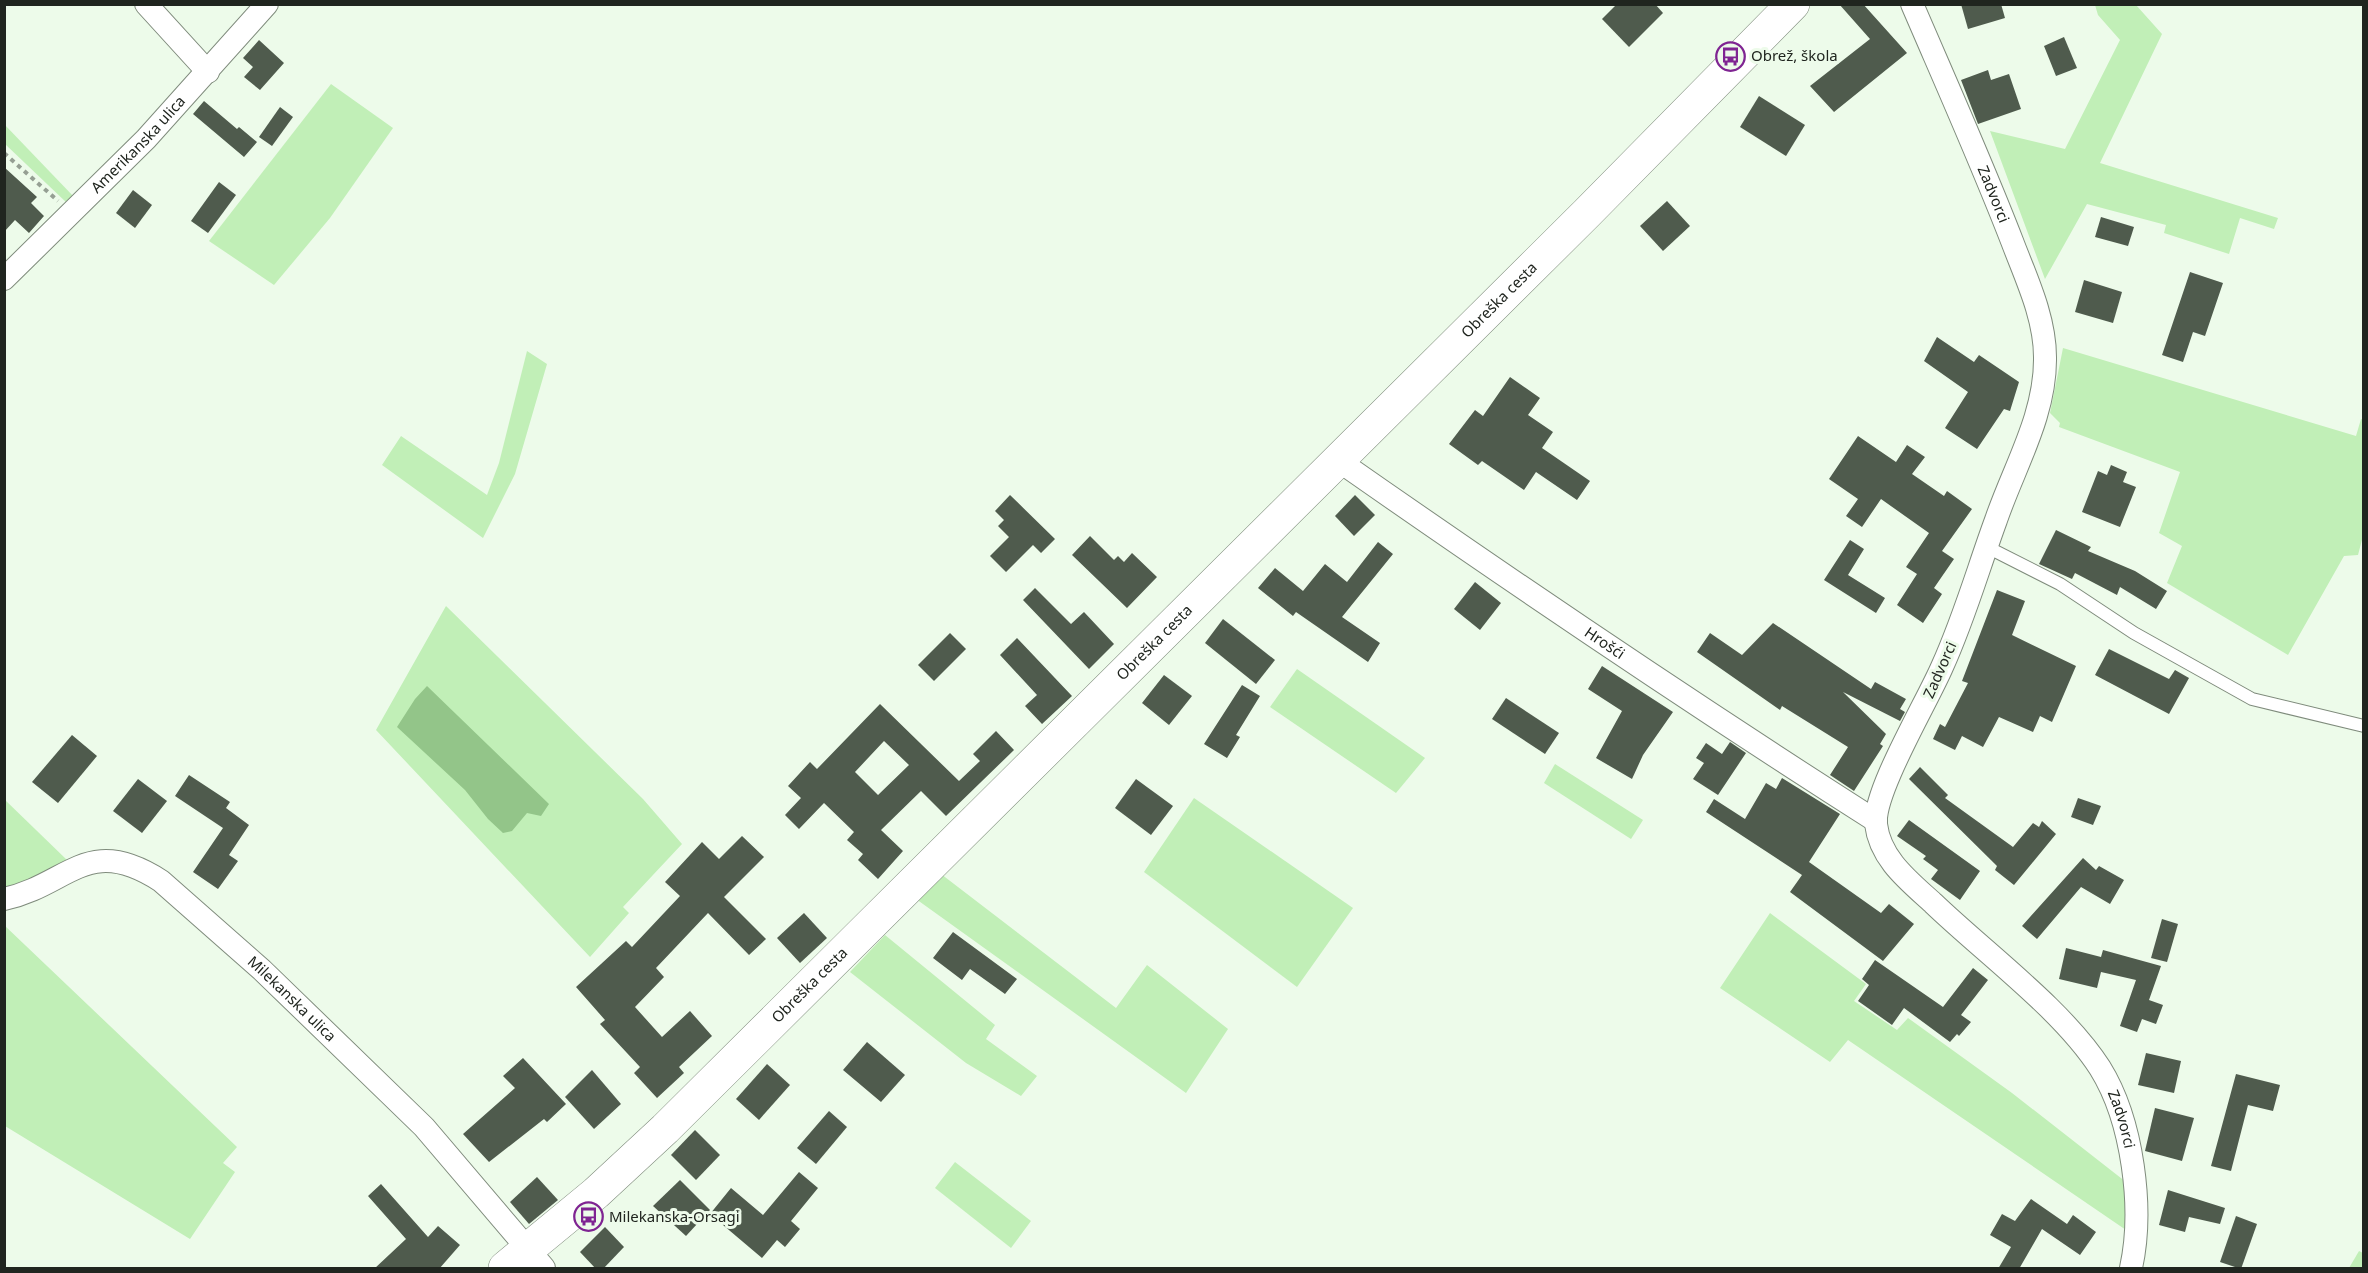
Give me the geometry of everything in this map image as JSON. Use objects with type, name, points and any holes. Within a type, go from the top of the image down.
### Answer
[{"type":"main road","name":"Obreška cesta","points":[[526,1262],[665,1129],[1339,461],[1793,4]]},
{"type":"street","points":[[146,4],[208,72]]},
{"type":"street","name":"Amerikanska ulica","points":[[4,279],[146,139],[267,4]]},
{"type":"street","name":"Zadvorci","points":[[1912,4],[1978,152],[2032,295],[2044,335],[2045,358],[2039,404],[1943,666],[1880,800],[1876,821],[1886,854],[1898,870],[1972,941],[2030,990],[2076,1038],[2101,1070],[2117,1108],[2132,1155],[2139,1206],[2131,1269]]},
{"type":"street","name":"Hrošći","points":[[1339,461],[1510,581],[1742,736],[1876,821]]},
{"type":"street","name":"Milekanska ulica","points":[[4,899],[75,867],[96,861],[127,864],[146,871],[161,881],[262,970],[424,1127],[526,1262]]},
{"type":"lane","points":[[1986,547],[2060,584],[2134,633],[2252,699],[2364,726]]},
{"type":"path","points":[[4,153],[70,212]]},
{"type":"shaded area","points":[[2095,5],[2136,5],[2162,34],[2100,163],[2278,218],[2274,229],[2240,218],[2229,254],[2164,233],[2166,225],[2087,204],[2045,279],[1990,131],[2065,149],[2120,40],[2098,15]]},
{"type":"shaded area","points":[[331,84],[393,128],[330,218],[274,285],[209,241]]},
{"type":"shaded area","points":[[4,124],[74,197],[68,204],[5,144]]},
{"type":"shaded area","points":[[2063,348],[2356,436],[2361,419],[2363,420],[2364,532],[2358,555],[2344,556],[2288,655],[2167,583],[2182,546],[2159,533],[2180,472],[2059,427],[2060,423],[2050,413]]},
{"type":"shaded area","points":[[527,351],[547,364],[515,474],[483,538],[382,465],[401,436],[487,495],[499,463]]},
{"type":"shaded area","points":[[446,606],[643,799],[682,844],[623,907],[629,913],[590,957],[376,730]]},
{"type":"shaded area","points":[[1297,669],[1425,758],[1396,793],[1270,707]]},
{"type":"shaded area","points":[[427,686],[549,804],[541,816],[527,813],[512,831],[503,833],[488,819],[465,790],[397,727],[415,699]]},
{"type":"shaded area","points":[[1555,764],[1643,820],[1631,839],[1544,783]]},
{"type":"shaded area","points":[[1194,798],[1353,908],[1297,987],[1144,872]]},
{"type":"shaded area","points":[[4,799],[67,860],[19,884],[4,888]]},
{"type":"shaded area","points":[[941,874],[1116,1008],[1147,965],[1228,1029],[1186,1093],[916,899]]},
{"type":"shaded area","points":[[1770,913],[1866,984],[1854,1001],[1897,1030],[1908,1018],[2012,1093],[2126,1182],[2126,1230],[1848,1040],[1830,1062],[1720,988]]},
{"type":"shaded area","points":[[4,925],[237,1147],[223,1163],[235,1172],[190,1239],[5,1126]]},
{"type":"shaded area","points":[[885,935],[995,1025],[986,1039],[1037,1076],[1021,1096],[966,1063],[850,972]]},
{"type":"shaded area","points":[[955,1162],[1031,1221],[1011,1248],[935,1188]]},
{"type":"shaded area","points":[[2359,1251],[2363,1253],[2363,1268],[2349,1268]]},
{"type":"building","points":[[1617,4],[1655,4],[1663,13],[1629,47],[1602,19]]},
{"type":"building","points":[[1839,4],[1863,4],[1907,53],[1834,112],[1810,86],[1870,39]]},
{"type":"building","points":[[1961,4],[2001,4],[2005,18],[1968,29]]},
{"type":"building","points":[[2064,37],[2077,68],[2056,76],[2044,46]]},
{"type":"building","points":[[259,40],[284,63],[260,90],[244,77],[253,67],[243,58]]},
{"type":"building","points":[[1988,70],[1991,80],[2009,74],[2021,109],[1978,124],[1961,80]]},
{"type":"building","points":[[1759,96],[1805,125],[1786,156],[1740,127]]},
{"type":"building","points":[[204,101],[237,129],[239,127],[257,142],[244,157],[193,114]]},
{"type":"building","points":[[280,107],[293,117],[272,146],[259,137]]},
{"type":"building","points":[[4,167],[37,197],[31,203],[44,216],[29,233],[15,220],[4,232]]},
{"type":"building","points":[[219,182],[236,195],[208,233],[191,221]]},
{"type":"building","points":[[133,190],[152,205],[135,228],[116,213]]},
{"type":"building","points":[[1667,201],[1690,226],[1663,251],[1640,226]]},
{"type":"building","points":[[2101,217],[2134,227],[2128,246],[2095,237]]},
{"type":"building","points":[[2190,272],[2223,283],[2205,336],[2193,332],[2183,362],[2162,355]]},
{"type":"building","points":[[2084,280],[2122,292],[2113,323],[2075,312]]},
{"type":"building","points":[[1937,337],[1974,362],[1979,355],[2019,382],[2010,411],[2004,409],[1977,449],[1945,428],[1968,392],[1924,361]]},
{"type":"building","points":[[1510,377],[1540,398],[1528,415],[1553,432],[1542,448],[1590,481],[1577,500],[1536,472],[1524,490],[1482,461],[1478,465],[1449,444],[1475,410],[1483,416]]},
{"type":"building","points":[[1858,436],[1896,462],[1907,445],[1925,457],[1912,474],[1944,496],[1947,491],[1972,509],[1942,551],[1954,559],[1934,588],[1942,594],[1923,623],[1897,605],[1917,574],[1906,567],[1929,533],[1881,499],[1862,527],[1846,516],[1858,499],[1829,479]]},
{"type":"building","points":[[2111,465],[2127,472],[2123,482],[2136,487],[2120,527],[2082,512],[2098,471],[2107,475]]},
{"type":"building","points":[[1010,495],[1055,539],[1041,553],[1033,545],[1006,572],[990,556],[1009,537],[998,526],[1004,520],[995,511]]},
{"type":"building","points":[[1355,495],[1375,515],[1354,536],[1335,516]]},
{"type":"building","points":[[2056,530],[2091,547],[2088,551],[2135,571],[2167,591],[2156,609],[2120,587],[2117,595],[2075,573],[2072,579],[2039,564]]},
{"type":"building","points":[[1090,536],[1114,560],[1118,556],[1124,562],[1132,553],[1157,577],[1127,608],[1072,555]]},
{"type":"building","points":[[1850,540],[1864,549],[1848,575],[1885,598],[1876,613],[1824,580]]},
{"type":"building","points":[[1378,542],[1393,554],[1342,617],[1380,643],[1368,662],[1296,612],[1293,616],[1258,588],[1275,568],[1303,591],[1325,564],[1347,582]]},
{"type":"building","points":[[1475,582],[1501,603],[1480,630],[1454,609]]},
{"type":"building","points":[[1035,588],[1071,624],[1084,612],[1114,644],[1089,669],[1023,600]]},
{"type":"building","points":[[1997,590],[2025,601],[2012,635],[2076,666],[2052,722],[2040,716],[2033,732],[1999,717],[1983,747],[1962,736],[1955,750],[1933,739],[1940,724],[1945,727],[1968,683],[1962,681]]},
{"type":"building","points":[[1223,619],[1275,660],[1256,684],[1205,643]]},
{"type":"building","points":[[1773,623],[1871,689],[1875,682],[1906,699],[1900,709],[1905,712],[1900,721],[1843,692],[1886,734],[1880,744],[1883,746],[1854,791],[1830,775],[1848,747],[1782,706],[1780,710],[1697,652],[1710,633],[1742,655]]},
{"type":"building","points":[[950,633],[966,649],[934,681],[918,665]]},
{"type":"building","points":[[1017,638],[1072,696],[1042,724],[1025,706],[1037,695],[1000,655]]},
{"type":"building","points":[[2109,649],[2169,679],[2175,670],[2189,678],[2169,714],[2095,675]]},
{"type":"building","points":[[1602,666],[1673,712],[1643,755],[1632,779],[1596,758],[1622,711],[1588,689]]},
{"type":"building","points":[[1164,675],[1192,696],[1169,725],[1142,703]]},
{"type":"building","points":[[1242,685],[1260,696],[1236,735],[1240,737],[1227,758],[1204,744]]},
{"type":"building","points":[[1506,698],[1559,733],[1545,754],[1492,719]]},
{"type":"building","points":[[880,704],[959,781],[980,761],[973,754],[996,731],[1014,750],[946,816],[921,791],[881,830],[903,851],[878,879],[858,860],[863,854],[847,840],[854,832],[824,803],[799,829],[785,815],[801,798],[788,786],[810,762],[817,769]],"holes":[[[884,741],[909,765],[878,795],[855,772]]]},
{"type":"building","points":[[72,735],[97,756],[58,803],[32,782]]},
{"type":"building","points":[[1730,742],[1746,753],[1718,795],[1693,779],[1704,763],[1696,758],[1706,743],[1722,754]]},
{"type":"building","points":[[1920,767],[1948,795],[1945,798],[2013,847],[2033,823],[2039,827],[2042,821],[2056,834],[2014,885],[1995,870],[1997,866],[1909,779]]},
{"type":"building","points":[[189,775],[230,802],[226,808],[249,825],[229,855],[238,861],[218,889],[193,872],[223,828],[175,796]]},
{"type":"building","points":[[1782,778],[1840,814],[1809,862],[1881,913],[1889,904],[1914,924],[1883,961],[1790,892],[1802,875],[1706,812],[1714,799],[1745,819],[1766,783],[1776,789]]},
{"type":"building","points":[[138,779],[167,801],[142,833],[113,811]]},
{"type":"building","points":[[1136,779],[1173,806],[1151,835],[1115,808]]},
{"type":"building","points":[[2078,798],[2101,806],[2093,825],[2071,817]]},
{"type":"building","points":[[1909,820],[1980,871],[1960,900],[1931,879],[1938,870],[1923,859],[1926,856],[1897,836]]},
{"type":"building","points":[[742,836],[764,857],[724,897],[766,939],[749,955],[708,913],[656,968],[664,977],[635,1007],[662,1037],[690,1011],[712,1036],[679,1067],[684,1073],[657,1098],[634,1073],[640,1067],[600,1024],[605,1020],[576,987],[626,941],[632,947],[680,896],[665,882],[702,842],[719,859]]},
{"type":"building","points":[[2083,858],[2096,870],[2099,866],[2124,880],[2110,904],[2081,887],[2037,939],[2022,926]]},
{"type":"building","points":[[804,913],[827,938],[800,963],[777,938]]},
{"type":"building","points":[[2162,919],[2178,924],[2167,962],[2151,958]]},
{"type":"building","points":[[953,932],[1017,979],[1005,994],[970,969],[962,980],[933,958]]},
{"type":"building","points":[[2066,948],[2101,957],[2103,950],[2161,966],[2149,1000],[2163,1005],[2156,1024],[2142,1019],[2137,1032],[2120,1026],[2136,980],[2101,972],[2097,988],[2059,979]]},
{"type":"building","points":[[1875,960],[1943,1007],[1973,968],[1988,980],[1961,1015],[1971,1022],[1959,1036],[1957,1034],[1950,1042],[1904,1008],[1892,1025],[1858,1001],[1869,985],[1862,979]]},
{"type":"building","points":[[867,1042],[905,1075],[881,1102],[843,1070]]},
{"type":"building","points":[[2146,1053],[2181,1061],[2174,1093],[2138,1085]]},
{"type":"building","points":[[523,1058],[566,1104],[547,1122],[544,1119],[489,1162],[463,1134],[515,1088],[503,1076]]},
{"type":"building","points":[[767,1064],[790,1085],[759,1120],[736,1099]]},
{"type":"building","points":[[592,1070],[621,1104],[594,1129],[565,1097]]},
{"type":"building","points":[[2236,1074],[2280,1085],[2273,1111],[2248,1105],[2231,1171],[2211,1166]]},
{"type":"building","points":[[2155,1108],[2194,1118],[2182,1161],[2145,1151]]},
{"type":"building","points":[[829,1111],[847,1127],[816,1164],[797,1148]]},
{"type":"building","points":[[695,1130],[720,1155],[696,1180],[671,1155]]},
{"type":"building","points":[[799,1172],[818,1188],[791,1221],[800,1229],[785,1247],[777,1240],[762,1258],[710,1214],[731,1188],[763,1215]]},
{"type":"building","points":[[537,1177],[558,1200],[529,1224],[510,1202]]},
{"type":"building","points":[[680,1180],[710,1210],[686,1236],[653,1206]]},
{"type":"building","points":[[381,1184],[428,1237],[438,1226],[460,1245],[439,1269],[374,1269],[406,1239],[368,1196]]},
{"type":"building","points":[[2168,1190],[2225,1208],[2220,1224],[2189,1217],[2185,1232],[2159,1225]]},
{"type":"building","points":[[2031,1199],[2067,1224],[2073,1215],[2096,1232],[2080,1255],[2042,1229],[2019,1269],[1998,1269],[2011,1247],[1990,1235],[2002,1214],[2015,1221]]},
{"type":"building","points":[[2236,1216],[2257,1224],[2241,1269],[2220,1262]]},
{"type":"building","points":[[605,1227],[624,1247],[603,1269],[596,1269],[580,1252]]},
{"type":"place","name":"Obrež, škola","points":[[1730,56]]},
{"type":"place","name":"Milekanska-Orsagi","points":[[588,1217]]}]
